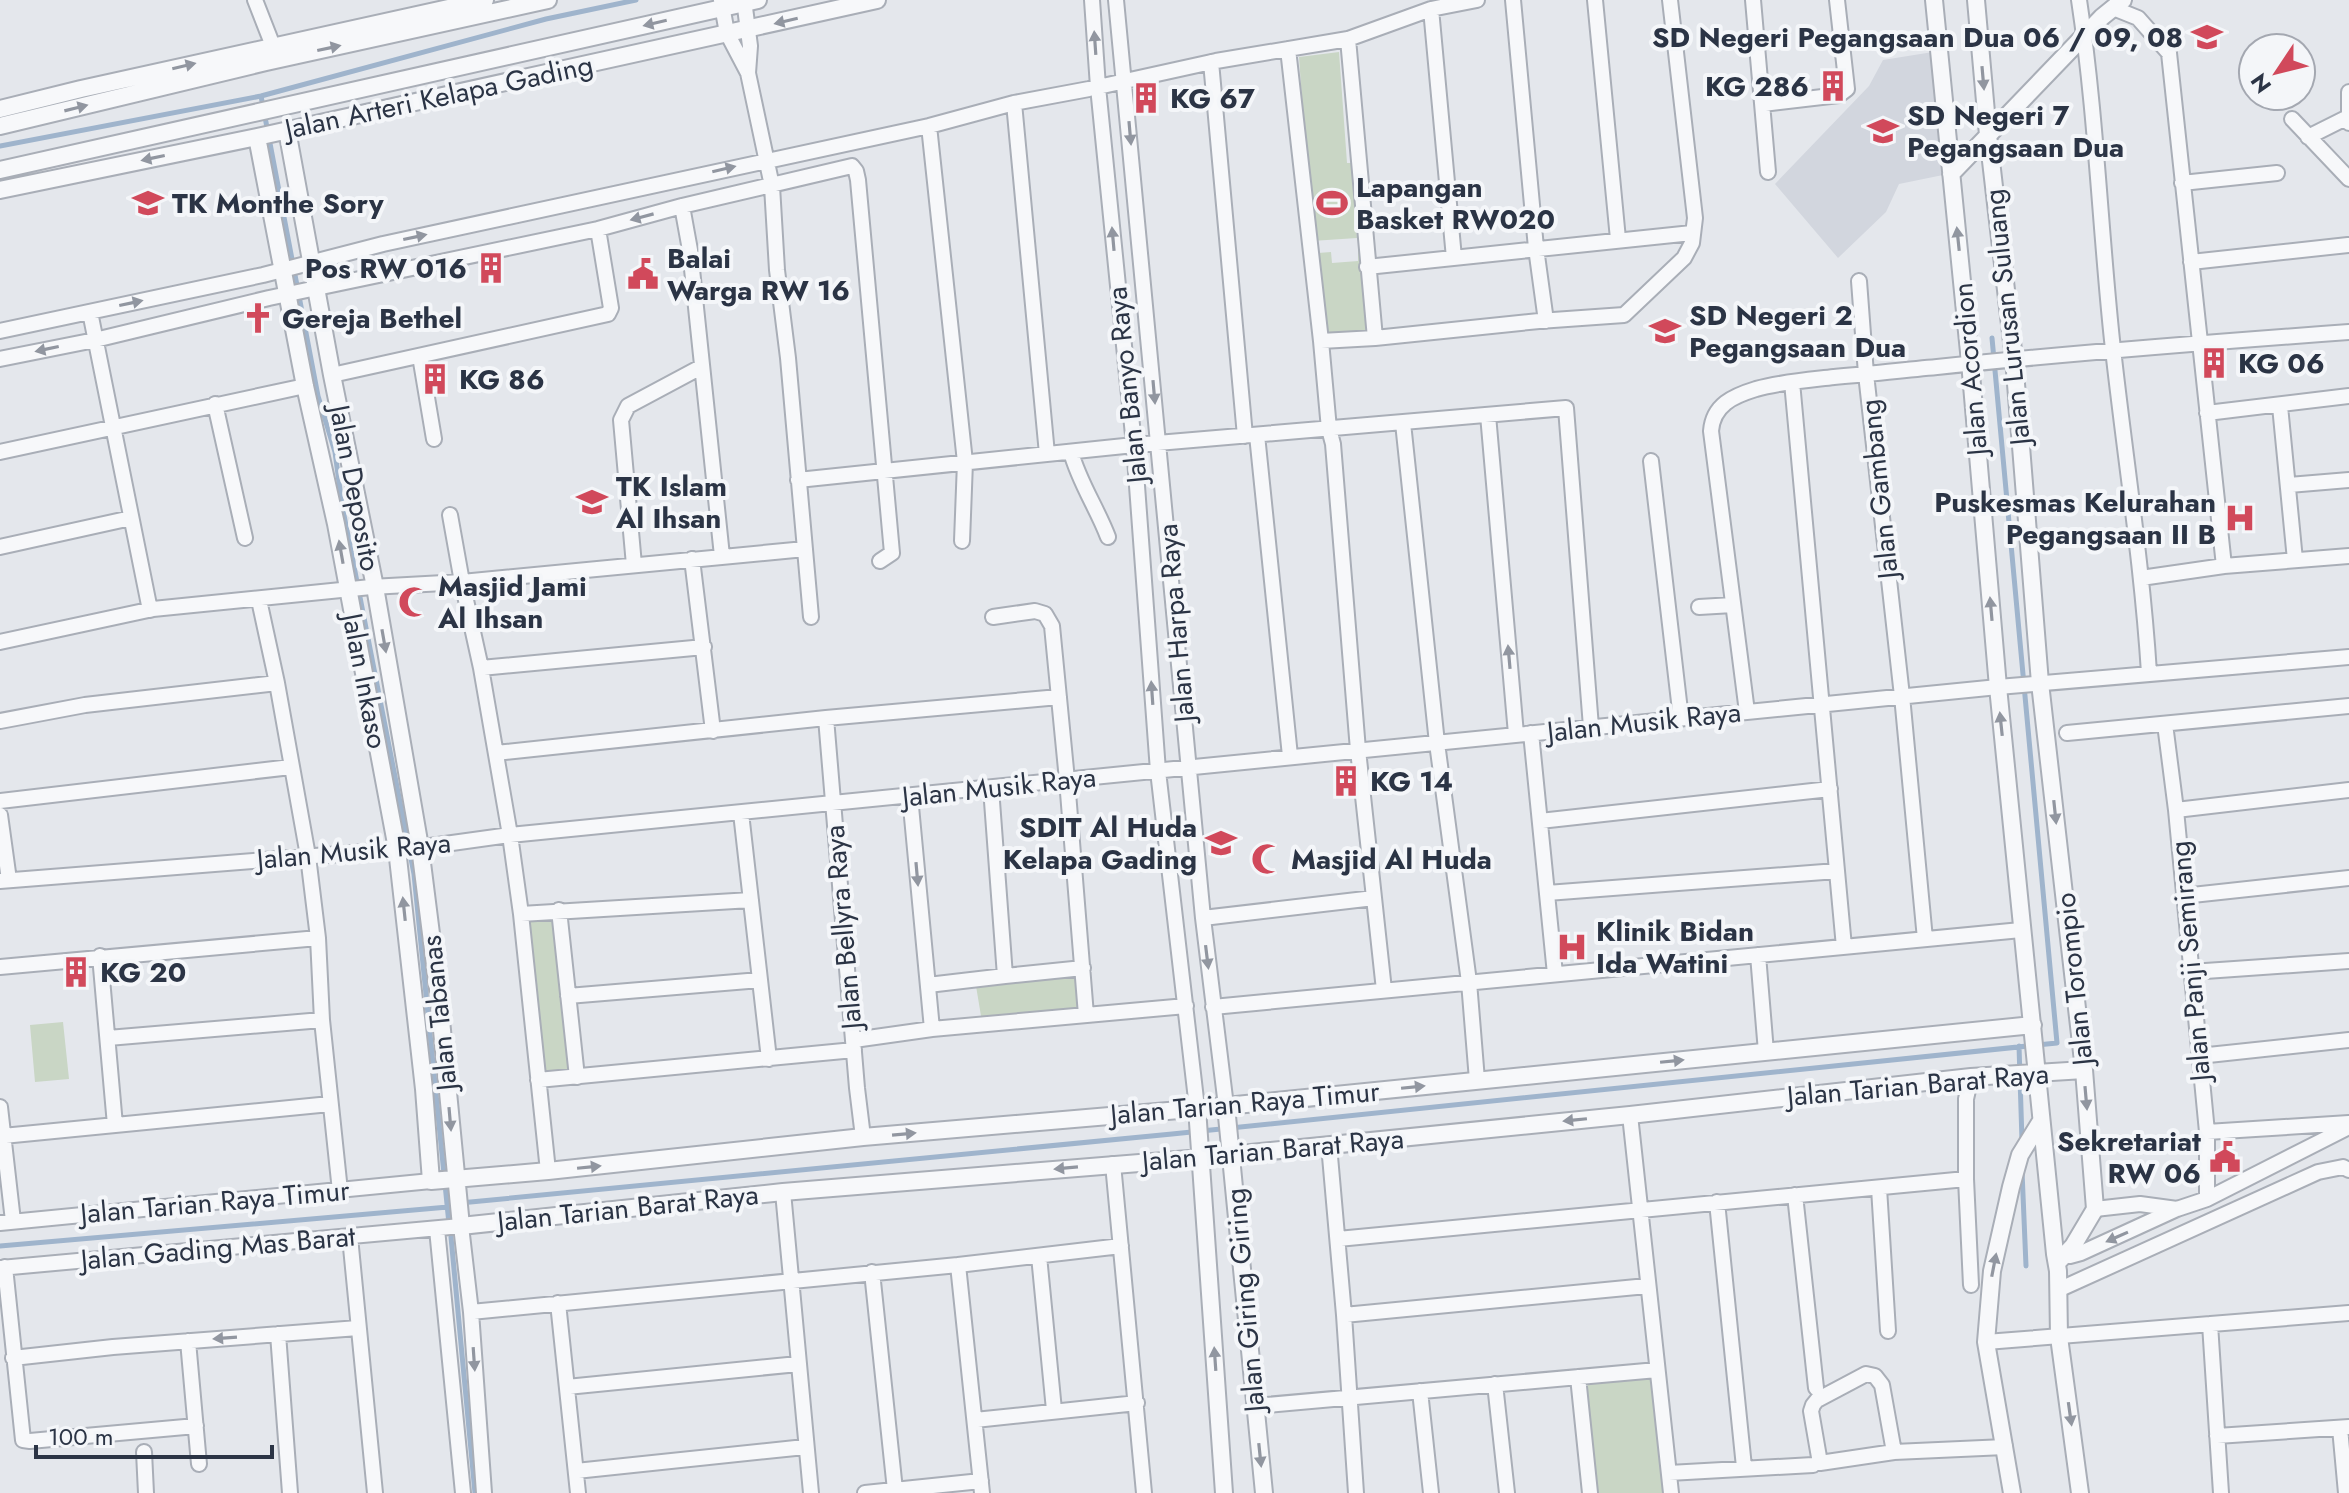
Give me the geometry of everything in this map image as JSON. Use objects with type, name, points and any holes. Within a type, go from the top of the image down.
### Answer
[{"type":"street","points":[[255,0],[273,46]]},
{"type":"street","points":[[0,109],[485,0]]},
{"type":"street","points":[[0,126],[266,62],[548,0]]},
{"type":"street","name":"Jalan Arteri Kelapa Gading","points":[[0,190],[271,134],[877,0]]},
{"type":"street","name":"Jalan Banyo Raya","points":[[1092,0],[1098,87],[1148,444],[1158,771],[1197,1113]]},
{"type":"street","name":"Jalan Harpa Raya","points":[[1116,0],[1125,80],[1148,444],[1189,767]]},
{"type":"street","points":[[0,331],[90,314],[383,244],[929,126],[1014,103],[1211,62],[1348,39],[1431,9],[1477,0]]},
{"type":"street","points":[[1513,0],[1536,248],[1546,321]]},
{"type":"street","points":[[1595,0],[1618,239]]},
{"type":"street","points":[[1321,341],[1624,315],[1684,258],[1692,243],[1695,218],[1670,0]]},
{"type":"street","points":[[1753,0],[1768,172]]},
{"type":"street","points":[[1763,104],[1839,95],[1847,89],[1837,0]]},
{"type":"street","name":"Jalan Acordion","points":[[1934,0],[1951,174],[1976,362],[2000,686],[2021,930],[2033,1029]]},
{"type":"street","name":"Jalan Lurusan Suluang","points":[[1976,0],[2037,683]]},
{"type":"street","points":[[2079,0],[2149,673]]},
{"type":"street","points":[[748,73],[749,1]]},
{"type":"street","name":"Jalan Arteri Kelapa Gading","points":[[0,170],[721,4],[749,1]]},
{"type":"street","points":[[721,4],[727,33],[748,73],[772,186],[777,270],[811,617]]},
{"type":"street","points":[[1951,174],[2118,4],[2138,18],[2169,53],[2224,566]]},
{"type":"street","points":[[1431,9],[1454,258]]},
{"type":"street","points":[[1348,39],[1375,338]]},
{"type":"street","points":[[1288,49],[1333,444],[1358,750],[1384,990]]},
{"type":"street","points":[[1211,62],[1251,436],[1290,756]]},
{"type":"street","points":[[2308,137],[2349,120],[2349,92]]},
{"type":"street","points":[[1014,103],[1047,454]]},
{"type":"street","points":[[2292,119],[2349,179]]},
{"type":"street","points":[[929,126],[965,462],[962,541]]},
{"type":"street","name":"Jalan Deposito","points":[[271,134],[308,264],[332,375],[345,502],[373,587],[409,848]]},
{"type":"street","name":"Jalan Inkaso","points":[[271,134],[285,269],[305,386],[345,502],[351,589],[409,848]]},
{"type":"street","points":[[0,359],[598,229],[852,166],[856,171],[885,472],[886,557]]},
{"type":"street","points":[[2182,183],[2277,173]]},
{"type":"street","points":[[682,206],[690,250],[722,556]]},
{"type":"street","points":[[332,375],[608,314],[611,308],[598,229]]},
{"type":"street","points":[[1367,267],[1692,233]]},
{"type":"street","points":[[2191,262],[2348,245]]},
{"type":"street","name":"Jalan Gambang","points":[[1859,281],[1925,939]]},
{"type":"street","points":[[90,314],[150,610]]},
{"type":"street","points":[[1747,712],[1711,431],[1716,411],[1726,402],[1755,390],[1792,382],[2009,359],[2349,332]]},
{"type":"street","points":[[420,356],[434,439]]},
{"type":"street","points":[[634,565],[621,420],[623,413],[628,406],[701,367]]},
{"type":"street","points":[[1792,382],[1844,947]]},
{"type":"street","points":[[0,452],[305,386]]},
{"type":"street","points":[[2207,413],[2349,396]]},
{"type":"street","points":[[215,404],[245,538]]},
{"type":"street","points":[[2280,406],[2295,560]]},
{"type":"street","points":[[798,480],[1148,444],[1566,408],[1591,727]]},
{"type":"street","points":[[1488,415],[1523,734],[1540,821],[1555,974]]},
{"type":"street","points":[[1403,423],[1437,743],[1469,982],[1477,1080]]},
{"type":"street","points":[[1071,452],[1077,473],[1108,537]]},
{"type":"street","points":[[1651,461],[1681,719]]},
{"type":"street","points":[[2289,485],[2349,480]]},
{"type":"street","points":[[450,515],[510,835],[548,1171]]},
{"type":"street","points":[[0,547],[131,518]]},
{"type":"street","points":[[0,642],[150,610],[805,549]]},
{"type":"street","points":[[2141,578],[2224,566],[2349,556]]},
{"type":"street","points":[[692,559],[713,731]]},
{"type":"street","points":[[259,600],[308,856],[340,1191]]},
{"type":"street","points":[[1699,607],[1733,605]]},
{"type":"street","points":[[993,617],[1035,611],[1045,614],[1052,626],[1086,1015]]},
{"type":"street","points":[[481,668],[704,647]]},
{"type":"street","name":"Jalan Musik Raya","points":[[4,880],[409,848],[510,835],[2000,686],[2349,657]]},
{"type":"street","points":[[0,721],[85,705],[277,683]]},
{"type":"street","name":"Jalan Torompio","points":[[2037,683],[2084,1070],[2095,1209]]},
{"type":"street","points":[[496,753],[1059,697]]},
{"type":"street","points":[[2067,733],[2349,706]]},
{"type":"street","name":"Jalan Bellyra Raya","points":[[826,718],[863,1137]]},
{"type":"street","name":"Jalan Panji Semirang","points":[[2165,724],[2207,1132],[2207,1199]]},
{"type":"street","points":[[0,801],[291,767]]},
{"type":"street","points":[[1189,767],[1203,918],[1227,1110]]},
{"type":"street","points":[[991,788],[1005,976]]},
{"type":"street","points":[[1540,821],[1830,789]]},
{"type":"street","points":[[2176,810],[2349,790]]},
{"type":"street","points":[[910,796],[932,1029]]},
{"type":"street","points":[[741,813],[769,1059]]},
{"type":"street","points":[[0,815],[4,880]]},
{"type":"street","points":[[409,848],[432,1181]]},
{"type":"street","name":"Jalan Tabanas","points":[[409,848],[438,989],[461,1221]]},
{"type":"street","points":[[1547,893],[1837,871]]},
{"type":"street","points":[[2183,896],[2349,878]]},
{"type":"street","points":[[1203,918],[1374,898]]},
{"type":"street","points":[[521,914],[751,900]]},
{"type":"street","points":[[559,910],[577,1077]]},
{"type":"street","points":[[1213,1007],[2021,930]]},
{"type":"street","points":[[0,967],[318,938]]},
{"type":"street","points":[[1758,955],[1766,1052]]},
{"type":"street","points":[[100,956],[115,1125]]},
{"type":"street","points":[[2191,972],[2349,961]]},
{"type":"street","points":[[928,985],[1083,968]]},
{"type":"street","points":[[568,996],[760,980]]},
{"type":"street","points":[[538,1080],[769,1059],[932,1029],[1186,1006]]},
{"type":"street","points":[[108,1038],[322,1020]]},
{"type":"street","name":"Jalan Torompio","points":[[2033,1029],[2028,1072],[2041,1121],[2059,1257],[2059,1337],[2080,1493]]},
{"type":"street","name":"Jalan Tarian Raya Timur","points":[[6,1222],[455,1181],[863,1137],[1197,1113],[1477,1080],[2033,1029]]},
{"type":"street","points":[[2199,1056],[2349,1040]]},
{"type":"street","name":"Jalan Tarian Barat Raya","points":[[461,1221],[1113,1164],[1232,1150],[1329,1145],[1971,1077],[2084,1070]]},
{"type":"street","points":[[1971,1077],[1966,1099],[1971,1285]]},
{"type":"street","points":[[3,1136],[330,1104]]},
{"type":"street","points":[[0,1107],[6,1222]]},
{"type":"street","name":"Jalan Giring Giring","points":[[1227,1110],[1264,1493]]},
{"type":"street","points":[[1197,1113],[1224,1493]]},
{"type":"street","points":[[1630,1115],[1671,1493]]},
{"type":"street","points":[[2012,1493],[1986,1342],[1992,1271],[2011,1187],[2024,1147],[2041,1121]]},
{"type":"street","points":[[2207,1132],[2349,1125]]},
{"type":"street","points":[[2059,1257],[2081,1253],[2177,1209],[2207,1199],[2349,1125]]},
{"type":"street","points":[[1329,1145],[1356,1493]]},
{"type":"street","points":[[1113,1164],[1144,1493]]},
{"type":"street","points":[[2058,1290],[2318,1172],[2343,1167],[2349,1170]]},
{"type":"street","points":[[1338,1239],[1966,1179]]},
{"type":"street","points":[[1879,1188],[1888,1331]]},
{"type":"street","points":[[783,1192],[811,1493]]},
{"type":"street","points":[[1795,1195],[1816,1388]]},
{"type":"street","points":[[1717,1202],[1744,1467]]},
{"type":"street","points":[[2059,1257],[2095,1209],[2140,1204],[2177,1209]]},
{"type":"street","points":[[461,1221],[484,1493]]},
{"type":"street","name":"Jalan Gading Mas Barat","points":[[2,1268],[437,1229],[461,1221]]},
{"type":"street","points":[[437,1229],[463,1493]]},
{"type":"street","points":[[350,1237],[375,1493]]},
{"type":"street","points":[[471,1312],[958,1265],[1121,1246]]},
{"type":"street","points":[[1039,1256],[1054,1410]]},
{"type":"street","points":[[865,1493],[981,1487],[958,1265]]},
{"type":"street","points":[[2,1268],[23,1440],[196,1426]]},
{"type":"street","points":[[872,1272],[895,1490]]},
{"type":"street","points":[[1344,1315],[1647,1286]]},
{"type":"street","points":[[558,1303],[578,1493]]},
{"type":"street","points":[[1986,1342],[2349,1313]]},
{"type":"street","points":[[2210,1324],[2221,1493]]},
{"type":"street","points":[[13,1358],[358,1328]]},
{"type":"street","points":[[278,1334],[290,1493]]},
{"type":"street","points":[[188,1341],[199,1464]]},
{"type":"street","points":[[567,1387],[798,1364]]},
{"type":"street","points":[[1255,1406],[1657,1370]]},
{"type":"street","points":[[1817,1464],[1811,1411],[1813,1405],[1866,1374],[1875,1376],[1882,1385],[1894,1452]]},
{"type":"street","points":[[1578,1377],[1590,1493]]},
{"type":"street","points":[[1495,1384],[1507,1493]]},
{"type":"street","points":[[1420,1391],[1431,1493]]},
{"type":"street","points":[[975,1420],[1137,1403]]},
{"type":"street","points":[[2217,1436],[2345,1428],[2346,1493]]},
{"type":"street","points":[[576,1471],[805,1447]]},
{"type":"street","points":[[1669,1473],[1817,1464],[1894,1452],[2005,1447]]},
{"type":"street","points":[[144,1452],[146,1493]]},
{"type":"shaded area","name":"SD Negeri 7 Pegangsaan Dua","points":[[1933,52],[1943,175],[1899,184],[1886,212],[1838,258],[1775,184],[1869,86],[1883,60]]},
{"type":"green space","points":[[1339,52],[1347,163],[1351,163],[1357,238],[1312,241],[1299,57]]},
{"type":"green space","points":[[1362,249],[1370,333],[1327,337],[1318,253],[1331,252],[1332,263],[1358,261],[1358,250]]},
{"type":"green space","points":[[552,918],[569,1070],[538,1071],[527,919]]},
{"type":"green space","points":[[1081,971],[1083,1012],[983,1028],[976,986]]},
{"type":"green space","points":[[63,1022],[69,1079],[35,1082],[30,1025]]},
{"type":"green space","points":[[1652,1377],[1664,1493],[1598,1493],[1587,1383]]},
{"type":"waterway","points":[[0,146],[261,96],[546,19],[636,0]]},
{"type":"waterway","points":[[261,96],[318,396],[335,452],[342,505],[414,874],[449,1224]]},
{"type":"waterway","points":[[0,1246],[448,1207],[460,1203],[2057,1043],[1992,338]]},
{"type":"waterway","points":[[2019,1046],[2022,1141]]},
{"type":"waterway","points":[[2022,1171],[2026,1266]]},
{"type":"waterway","points":[[451,1237],[475,1493]]},
{"type":"place","name":"SD Negeri Pegangsaan Dua 06 / 09, 08","points":[[2207,37]]},
{"type":"place","name":"KG 286","points":[[1833,86]]},
{"type":"place","name":"KG 67","points":[[1146,98]]},
{"type":"place","name":"SD Negeri 7 Pegangsaan Dua","points":[[1883,131]]},
{"type":"place","name":"TK Monthe Sory","points":[[148,203]]},
{"type":"place","name":"Lapangan Basket RW020","points":[[1332,203]]},
{"type":"place","name":"Pos RW 016","points":[[491,268]]},
{"type":"place","name":"Balai Warga RW 16","points":[[643,274]]},
{"type":"place","name":"Gereja Bethel","points":[[258,318]]},
{"type":"place","name":"SD Negeri 2 Pegangsaan Dua","points":[[1665,331]]},
{"type":"place","name":"KG 06","points":[[2214,363]]},
{"type":"place","name":"KG 86","points":[[435,379]]},
{"type":"place","name":"TK Islam Al Ihsan","points":[[592,502]]},
{"type":"place","name":"Puskesmas Kelurahan Pegangsaan II B","points":[[2240,518]]},
{"type":"place","name":"Masjid Jami Al Ihsan","points":[[414,602]]},
{"type":"place","name":"KG 14","points":[[1346,781]]},
{"type":"place","name":"SDIT Al Huda Kelapa Gading","points":[[1221,843]]},
{"type":"place","name":"Masjid Al Huda","points":[[1267,859]]},
{"type":"place","name":"Klinik Bidan Ida Watini","points":[[1572,947]]},
{"type":"place","name":"KG 20","points":[[76,972]]},
{"type":"place","name":"Sekretariat RW 06","points":[[2225,1157]]}]
